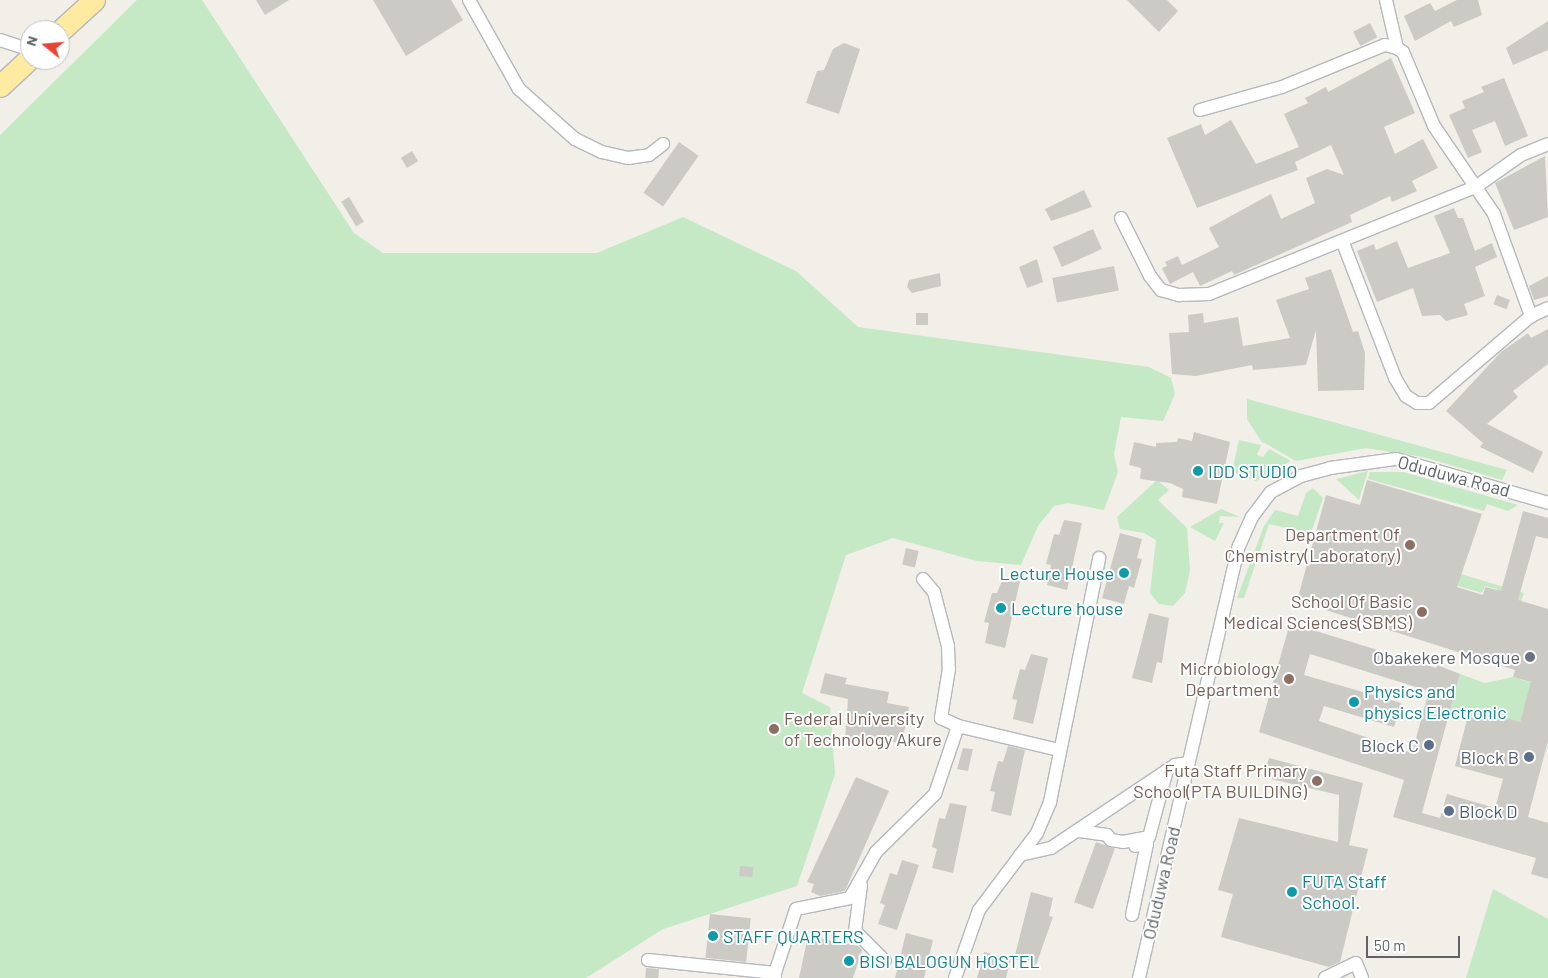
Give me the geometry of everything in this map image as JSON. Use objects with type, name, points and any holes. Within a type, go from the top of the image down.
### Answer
[{"type":"highway","points":[[70,22],[94,0]]},
{"type":"highway","points":[[0,86],[20,67]]},
{"type":"street","points":[[470,0],[519,89],[575,138],[602,152],[628,158],[649,156],[664,144]]},
{"type":"street","points":[[1386,0],[1397,48]]},
{"type":"street","points":[[0,40],[20,47]]},
{"type":"street","points":[[1200,110],[1282,87],[1385,45],[1397,48],[1403,52],[1434,126],[1459,168],[1477,186],[1494,214],[1531,316]]},
{"type":"street","points":[[1121,218],[1150,276],[1161,290],[1179,295],[1209,294],[1343,243],[1477,186],[1522,155],[1548,144]]},
{"type":"street","points":[[1343,243],[1395,378],[1406,396],[1417,403],[1429,402],[1531,316],[1548,308]]},
{"type":"street","name":"Oduduwa Road","points":[[1139,978],[1239,546],[1252,517],[1271,492],[1301,476],[1330,468],[1396,459],[1548,503]]},
{"type":"street","points":[[955,978],[979,910],[1037,834],[1050,802],[1099,558]]},
{"type":"street","points":[[923,579],[934,592],[948,646],[949,669],[940,718],[958,726],[1059,750]]},
{"type":"street","points":[[648,960],[775,975],[796,909],[800,905],[844,902],[876,852],[934,794],[958,726]]},
{"type":"street","points":[[1020,855],[1044,851],[1079,831],[1167,770],[1188,763]]},
{"type":"street","points":[[1123,842],[1149,837],[1167,770]]},
{"type":"street","points":[[1079,831],[1107,835],[1111,840],[1134,846],[1147,844],[1132,915]]},
{"type":"street","points":[[862,875],[855,931],[885,961]]},
{"type":"street","points":[[1325,978],[1356,963]]},
{"type":"street","points":[[1340,978],[1356,963]]},
{"type":"street","points":[[1356,963],[1362,978]]},
{"type":"green space","name":"Federal University of Technology Akure","points":[[137,0],[202,0],[354,233],[383,253],[597,253],[683,217],[796,271],[858,327],[1149,367],[1171,378],[1175,394],[1163,421],[1121,417],[1114,454],[1118,472],[1104,510],[1068,503],[1054,506],[1038,526],[1021,565],[977,561],[893,538],[846,555],[802,693],[830,707],[835,774],[797,886],[663,929],[586,978],[0,978],[0,135],[66,70],[70,70],[70,66]]},
{"type":"green space","points":[[1247,399],[1507,470],[1502,480],[1423,457],[1366,448],[1296,461],[1261,441],[1247,419]]},
{"type":"green space","points":[[1239,440],[1261,445],[1257,455],[1263,457],[1269,449],[1291,461],[1256,481],[1232,472]]},
{"type":"green space","points":[[1368,471],[1359,500],[1336,479]]},
{"type":"green space","points":[[1370,472],[1403,472],[1518,505],[1508,511],[1487,504],[1484,511],[1368,479]]},
{"type":"green space","points":[[1157,480],[1169,490],[1158,500],[1187,528],[1190,570],[1185,593],[1173,606],[1159,604],[1150,593],[1156,540],[1144,533],[1120,529],[1117,517]]},
{"type":"green space","points":[[1313,488],[1323,498],[1311,533],[1269,524],[1244,598],[1237,598],[1264,526],[1275,510],[1298,516],[1306,493]]},
{"type":"green space","points":[[1221,509],[1240,517],[1220,516],[1219,523],[1224,523],[1215,541],[1190,527]]},
{"type":"green space","points":[[1358,543],[1524,593],[1520,604],[1495,597],[1497,589],[1485,586],[1482,593],[1355,555]]},
{"type":"green space","points":[[1460,674],[1485,683],[1513,677],[1548,688],[1528,695],[1516,736],[1506,718],[1471,708],[1467,721],[1449,715]]},
{"type":"green space","points":[[1493,889],[1548,919],[1548,978],[1466,978]]},
{"type":"building","points":[[256,0],[289,0],[265,15]]},
{"type":"building","points":[[373,0],[451,0],[463,20],[406,56]]},
{"type":"building","points":[[1127,0],[1167,0],[1178,11],[1159,32]]},
{"type":"building","points":[[1457,0],[1478,0],[1482,15],[1454,27],[1451,21],[1415,41],[1404,16],[1430,3],[1435,11]]},
{"type":"building","points":[[1548,21],[1548,50],[1513,65],[1506,48]]},
{"type":"building","points":[[1370,23],[1377,37],[1360,46],[1353,32]]},
{"type":"building","points":[[844,43],[860,49],[839,114],[806,103],[817,71],[824,70],[833,49]]},
{"type":"building","points":[[1391,58],[1415,113],[1384,127],[1395,154],[1423,139],[1438,168],[1412,181],[1417,191],[1392,202],[1390,196],[1350,215],[1352,222],[1234,275],[1232,271],[1200,286],[1193,272],[1170,284],[1162,268],[1167,266],[1165,262],[1178,256],[1182,265],[1219,247],[1209,228],[1271,194],[1281,219],[1315,203],[1306,178],[1327,169],[1344,175],[1331,145],[1295,162],[1298,170],[1197,208],[1167,138],[1201,124],[1205,135],[1231,120],[1256,164],[1299,147],[1284,114],[1308,103],[1305,98],[1326,87],[1328,92]]},
{"type":"building","points":[[1504,78],[1528,136],[1505,146],[1495,121],[1472,130],[1482,152],[1468,158],[1449,115],[1465,108],[1462,101],[1484,92],[1481,87]]},
{"type":"building","points":[[679,142],[699,156],[663,207],[643,193]]},
{"type":"building","points":[[412,151],[418,161],[407,168],[401,158]]},
{"type":"building","points":[[1545,156],[1548,217],[1514,230],[1495,183]]},
{"type":"building","points":[[1084,190],[1092,207],[1051,221],[1045,209]]},
{"type":"building","points":[[349,197],[364,222],[356,226],[341,202]]},
{"type":"building","points":[[1454,208],[1458,218],[1463,218],[1475,251],[1492,243],[1497,257],[1475,267],[1485,296],[1464,304],[1468,315],[1446,321],[1440,315],[1422,316],[1413,288],[1377,302],[1357,251],[1374,244],[1376,250],[1397,241],[1408,268],[1450,253],[1434,216]]},
{"type":"building","points":[[1093,229],[1102,249],[1062,267],[1053,247]]},
{"type":"building","points":[[1037,259],[1043,282],[1027,288],[1019,267]]},
{"type":"building","points":[[1114,266],[1119,291],[1057,303],[1052,278]]},
{"type":"building","points":[[1331,269],[1353,332],[1358,331],[1365,353],[1364,390],[1318,391],[1316,330],[1306,365],[1253,370],[1252,365],[1196,376],[1172,374],[1169,333],[1189,332],[1188,315],[1203,313],[1204,323],[1238,317],[1243,346],[1290,338],[1276,300],[1309,289],[1305,278]]},
{"type":"building","points":[[940,273],[941,286],[912,293],[907,287],[909,280]]},
{"type":"building","points":[[1548,276],[1548,296],[1534,300],[1529,286]]},
{"type":"building","points":[[1497,295],[1510,300],[1506,309],[1493,304]]},
{"type":"building","points":[[916,313],[928,313],[928,325],[916,325]]},
{"type":"building","points":[[1548,329],[1548,364],[1513,391],[1518,397],[1487,424],[1543,452],[1533,473],[1480,447],[1483,443],[1446,411],[1501,352],[1528,333],[1531,338]]},
{"type":"building","name":"IDD STUDIO","points":[[1194,432],[1230,442],[1217,504],[1182,497],[1183,489],[1170,483],[1140,479],[1141,468],[1129,465],[1134,442],[1156,447],[1156,443],[1177,442],[1178,438],[1192,441]]},
{"type":"building","points":[[1367,480],[1482,514],[1457,587],[1483,595],[1485,587],[1501,591],[1523,511],[1548,518],[1548,539],[1536,536],[1518,600],[1548,609],[1548,741],[1528,817],[1548,823],[1548,879],[1531,874],[1536,858],[1393,817],[1404,780],[1259,732],[1290,623],[1436,668],[1437,665],[1460,674],[1422,813],[1440,818],[1447,794],[1495,808],[1503,779],[1455,766],[1470,708],[1520,722],[1531,682],[1513,677],[1515,670],[1297,601],[1326,495],[1360,505]],"holes":[[[1310,654],[1429,691],[1412,753],[1319,721],[1324,706],[1394,727],[1401,703],[1304,675]]]},
{"type":"building","name":"Lecture House","points":[[1064,520],[1082,523],[1067,590],[1047,585],[1051,565],[1046,564],[1054,534],[1059,535]]},
{"type":"building","name":"Lecture House","points":[[1120,533],[1142,539],[1137,558],[1142,559],[1134,588],[1129,586],[1124,604],[1102,598]]},
{"type":"building","points":[[906,548],[919,551],[915,567],[902,565]]},
{"type":"building","name":"Lecture house","points":[[1003,578],[1020,581],[1005,648],[985,643],[989,623],[984,622],[992,593],[997,593]]},
{"type":"building","points":[[1149,613],[1169,618],[1162,663],[1157,662],[1152,683],[1132,678]]},
{"type":"building","points":[[1031,654],[1048,658],[1033,724],[1013,719],[1017,700],[1012,699],[1020,669],[1025,670]]},
{"type":"building","points":[[825,673],[847,678],[845,684],[889,692],[887,703],[909,707],[902,743],[887,741],[886,746],[845,738],[848,699],[820,693]]},
{"type":"building","points":[[1008,746],[1025,750],[1011,816],[991,811],[995,792],[990,791],[998,761],[1003,762]]},
{"type":"building","points":[[963,748],[973,749],[968,771],[957,769]]},
{"type":"building","name":"FUTA Staff School.","points":[[1269,758],[1363,783],[1349,845],[1368,849],[1340,962],[1329,967],[1221,937],[1233,894],[1218,890],[1239,818],[1338,842],[1339,795],[1263,777]]},
{"type":"building","points":[[856,777],[889,791],[845,891],[820,896],[811,892],[814,884],[807,882]]},
{"type":"building","points":[[950,803],[967,806],[953,873],[932,868],[937,849],[932,847],[939,818],[945,819]]},
{"type":"building","points":[[1096,842],[1115,849],[1093,909],[1074,902]]},
{"type":"building","points":[[902,860],[919,865],[897,930],[878,924],[885,905],[880,903],[890,873],[897,875]]},
{"type":"building","points":[[740,866],[753,867],[752,877],[739,876]]},
{"type":"building","points":[[1031,892],[1053,898],[1049,916],[1053,917],[1036,965],[1014,959]]},
{"type":"building","points":[[710,914],[751,918],[746,962],[705,958]]},
{"type":"building","points":[[906,933],[933,940],[924,978],[895,978]]},
{"type":"building","name":"BISI BALOGUN HOSTEL","points":[[808,936],[858,946],[862,950],[853,978],[799,978]]},
{"type":"building","points":[[984,952],[1011,959],[1006,978],[977,978]]},
{"type":"building","points":[[646,968],[659,969],[658,978],[645,978]]},
{"type":"place","name":"IDD STUDIO","points":[[1198,471]]},
{"type":"place","name":"Department Of Chemistry(Laboratory)","points":[[1410,545]]},
{"type":"place","name":"Lecture House","points":[[1124,573]]},
{"type":"place","name":"Lecture house","points":[[1001,608]]},
{"type":"place","name":"School Of Basic Medical Sciences(SBMS)","points":[[1422,612]]},
{"type":"place","name":"Obakekere Mosque","points":[[1530,657]]},
{"type":"place","name":"Microbiology Department","points":[[1289,679]]},
{"type":"place","name":"Physics and physics Electronic","points":[[1354,702]]},
{"type":"place","name":"Federal University of Technology Akure","points":[[774,729]]},
{"type":"place","name":"Block C","points":[[1429,745]]},
{"type":"place","name":"Block B","points":[[1529,757]]},
{"type":"place","name":"Futa Staff Primary School(PTA BUILDING)","points":[[1317,781]]},
{"type":"place","name":"Block D","points":[[1449,811]]},
{"type":"place","name":"FUTA Staff School.","points":[[1292,892]]},
{"type":"place","name":"STAFF QUARTERS","points":[[713,936]]},
{"type":"place","name":"BISI BALOGUN HOSTEL","points":[[849,961]]}]
